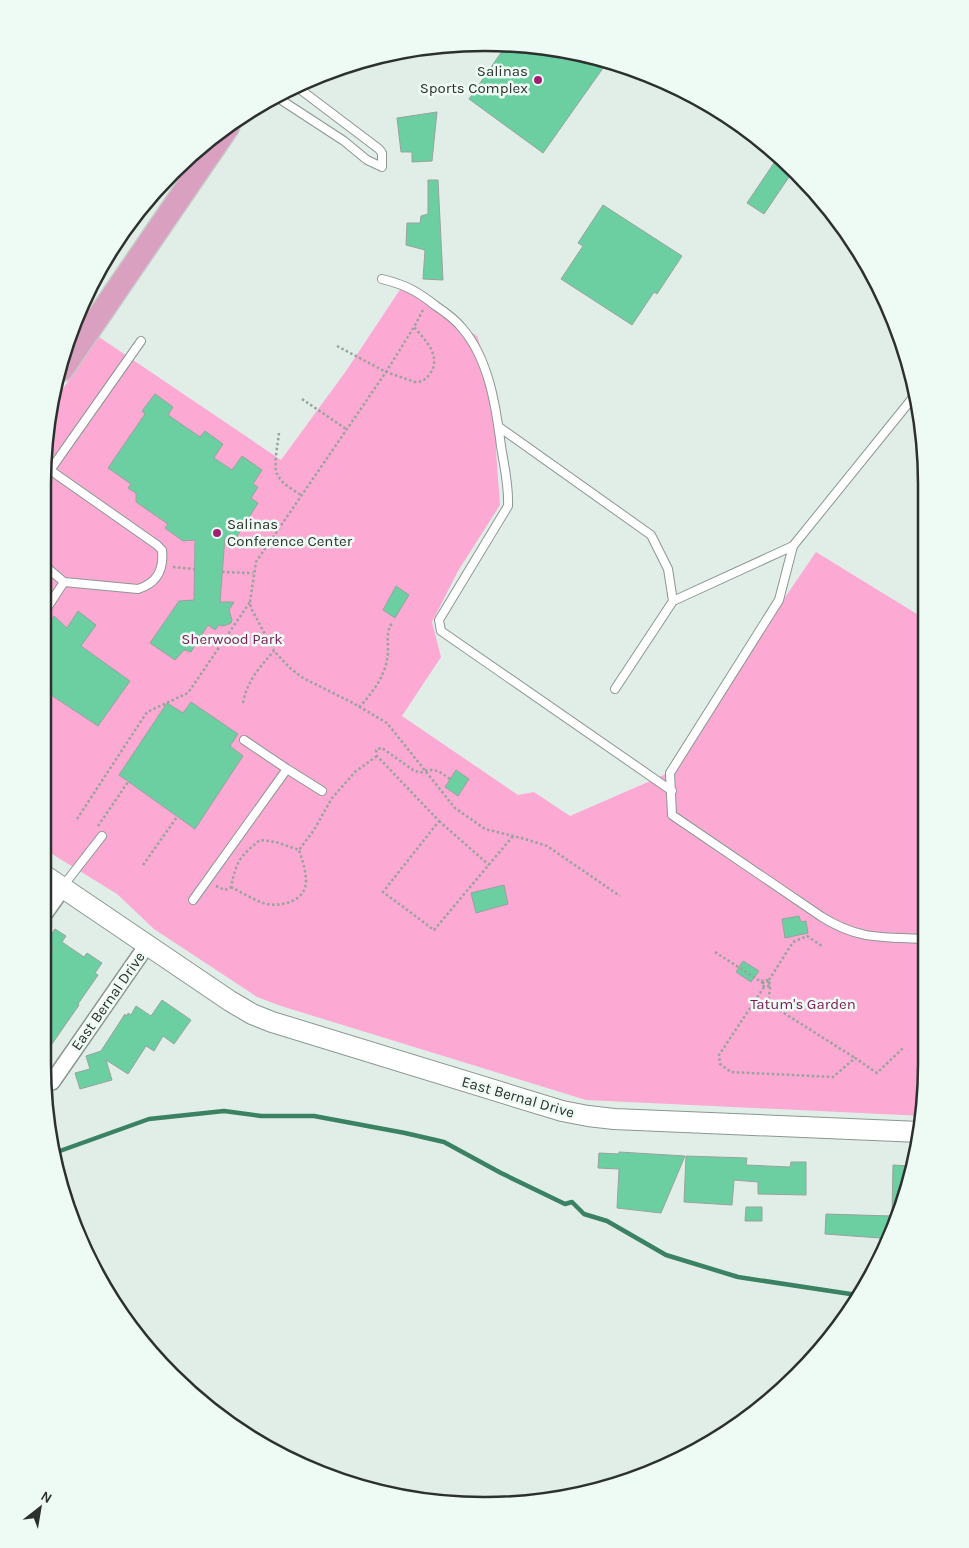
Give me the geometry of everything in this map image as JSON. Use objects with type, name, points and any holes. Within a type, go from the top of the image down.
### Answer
[{"type":"main road","points":[[70,358],[215,146]]},
{"type":"main road","name":"East Bernal Drive","points":[[51,880],[252,1014],[272,1022],[562,1111],[588,1116],[623,1119],[912,1132]]},
{"type":"street","points":[[51,904],[62,888]]},
{"type":"street","name":"East Bernal Drive","points":[[52,1082],[147,945]]},
{"type":"lane","points":[[283,101],[344,141],[367,160],[382,167],[382,153],[379,149],[303,91]]},
{"type":"lane","points":[[344,141],[351,127]]},
{"type":"lane","points":[[382,279],[407,286],[428,300],[462,328],[470,339],[485,370],[494,399],[499,426],[508,488],[508,506],[439,620],[439,628],[443,634],[672,791]]},
{"type":"lane","points":[[52,468],[141,341]]},
{"type":"lane","points":[[910,403],[793,546],[779,600],[670,773],[672,815],[835,924],[858,934],[872,937],[918,939]]},
{"type":"lane","points":[[499,426],[651,535],[668,569],[673,601]]},
{"type":"lane","points":[[51,475],[162,550],[161,566],[156,579],[147,586],[138,589],[64,582],[51,571]]},
{"type":"lane","points":[[615,689],[673,601],[793,546]]},
{"type":"lane","points":[[51,601],[64,582]]},
{"type":"lane","points":[[244,740],[322,790]]},
{"type":"lane","points":[[193,900],[287,769]]},
{"type":"lane","points":[[62,888],[98,834]]},
{"type":"path","points":[[428,300],[414,327],[386,372],[256,562],[250,602],[251,608],[274,651],[290,668],[302,678],[360,707],[387,724],[449,802],[468,819],[485,829],[547,846],[620,896]]},
{"type":"path","points":[[337,346],[386,372],[420,382],[433,369],[435,360],[433,352],[414,327]]},
{"type":"path","points":[[302,399],[346,430]]},
{"type":"path","points":[[279,433],[277,474],[301,495]]},
{"type":"path","points":[[161,566],[194,569]]},
{"type":"path","points":[[222,572],[254,574]]},
{"type":"path","points":[[77,819],[147,712],[188,692],[250,602]]},
{"type":"path","points":[[360,707],[376,686],[386,666],[388,629],[393,622]]},
{"type":"path","points":[[243,703],[252,678],[274,651]]},
{"type":"path","points":[[450,779],[436,770],[425,770],[420,773],[413,770],[382,748],[377,749],[375,752],[439,821],[489,865]]},
{"type":"path","points":[[298,850],[314,830],[332,798],[355,772],[377,756]]},
{"type":"path","points":[[98,834],[128,782]]},
{"type":"path","points":[[143,865],[177,817]]},
{"type":"path","points":[[439,821],[383,892],[434,930],[513,836]]},
{"type":"path","points":[[230,888],[234,868],[244,852],[260,840],[276,842],[298,850]]},
{"type":"path","points":[[207,881],[225,890],[230,888],[264,903],[280,905],[294,900],[303,891],[306,882],[304,867],[298,850]]},
{"type":"path","points":[[822,946],[807,936],[793,942],[719,1055],[719,1061],[723,1067],[731,1072],[832,1078],[855,1058]]},
{"type":"path","points":[[715,952],[766,984]]},
{"type":"path","points":[[766,984],[768,1003],[877,1073],[903,1048]]},
{"type":"green space","name":"Sherwood Park","points":[[401,288],[477,336],[497,395],[496,451],[500,505],[458,571],[432,622],[441,657],[402,716],[518,795],[534,792],[570,816],[664,775],[816,552],[918,615],[918,1064],[914,1116],[586,1100],[257,997],[154,929],[117,894],[51,853],[51,484],[55,428],[62,390],[99,337],[281,460],[346,371]]},
{"type":"building","name":"Salinas Sports Complex","points":[[502,52],[541,55],[603,68],[543,153],[469,99]]},
{"type":"building","points":[[437,112],[432,161],[412,162],[412,152],[401,152],[397,118]]},
{"type":"building","points":[[774,163],[789,176],[764,214],[747,203]]},
{"type":"building","points":[[428,180],[438,180],[443,280],[423,279],[425,250],[406,245],[407,223],[420,223],[421,216],[428,214]]},
{"type":"building","points":[[603,205],[682,256],[657,294],[654,292],[632,325],[561,279],[583,246],[578,243]]},
{"type":"building","name":"Salinas Conference Center","points":[[155,394],[173,407],[168,415],[200,437],[205,431],[223,444],[214,458],[232,470],[242,456],[262,470],[253,484],[258,487],[251,498],[258,503],[236,538],[225,537],[220,602],[234,602],[229,610],[231,623],[224,626],[219,625],[215,630],[208,625],[191,652],[184,650],[175,660],[150,643],[179,601],[194,600],[195,540],[183,541],[165,528],[168,524],[136,502],[136,493],[128,488],[131,484],[108,468],[145,414],[142,411]]},
{"type":"building","points":[[396,586],[409,595],[395,618],[383,610]]},
{"type":"building","points":[[78,611],[96,625],[81,646],[130,681],[98,726],[51,695],[51,621],[54,616],[67,628]]},
{"type":"building","points":[[191,702],[238,734],[230,746],[243,756],[195,829],[119,775],[167,703],[183,713]]},
{"type":"building","points":[[456,770],[469,779],[458,796],[445,787]]},
{"type":"building","points":[[504,885],[508,904],[476,913],[471,893]]},
{"type":"building","points":[[799,916],[801,922],[806,921],[808,933],[785,938],[782,919]]},
{"type":"building","points":[[55,929],[66,936],[62,942],[84,957],[87,953],[102,963],[95,973],[98,975],[51,1045],[51,952],[53,949],[51,948],[51,935]]},
{"type":"building","points":[[743,961],[759,971],[751,982],[736,972]]},
{"type":"building","points":[[162,1000],[191,1020],[174,1044],[163,1036],[154,1051],[146,1046],[128,1074],[106,1060],[112,1080],[80,1089],[75,1073],[90,1069],[86,1056],[101,1051],[125,1014],[127,1016],[128,1013],[131,1015],[136,1006],[151,1016]]},
{"type":"building","points":[[619,1152],[685,1156],[661,1213],[617,1208],[619,1169],[598,1168],[599,1153],[619,1154]]},
{"type":"building","points":[[686,1156],[747,1158],[746,1165],[790,1167],[791,1162],[806,1162],[806,1195],[758,1194],[758,1182],[734,1180],[732,1205],[684,1202]]},
{"type":"building","points":[[893,1165],[905,1166],[903,1176],[892,1211]]},
{"type":"building","points":[[746,1207],[762,1207],[762,1221],[745,1221]]},
{"type":"building","points":[[826,1214],[890,1216],[880,1240],[880,1238],[825,1234]]},
{"type":"waterway","points":[[61,1151],[149,1119],[224,1111],[261,1116],[314,1116],[444,1142],[501,1173],[565,1204],[572,1202],[584,1214],[607,1221],[666,1255],[738,1277],[851,1294]]},
{"type":"place","name":"Salinas Sports Complex","points":[[538,80]]},
{"type":"place","name":"Salinas Conference Center","points":[[217,533]]},
{"type":"park label","name":"Tatum's Garden","points":[[803,1004]]}]
